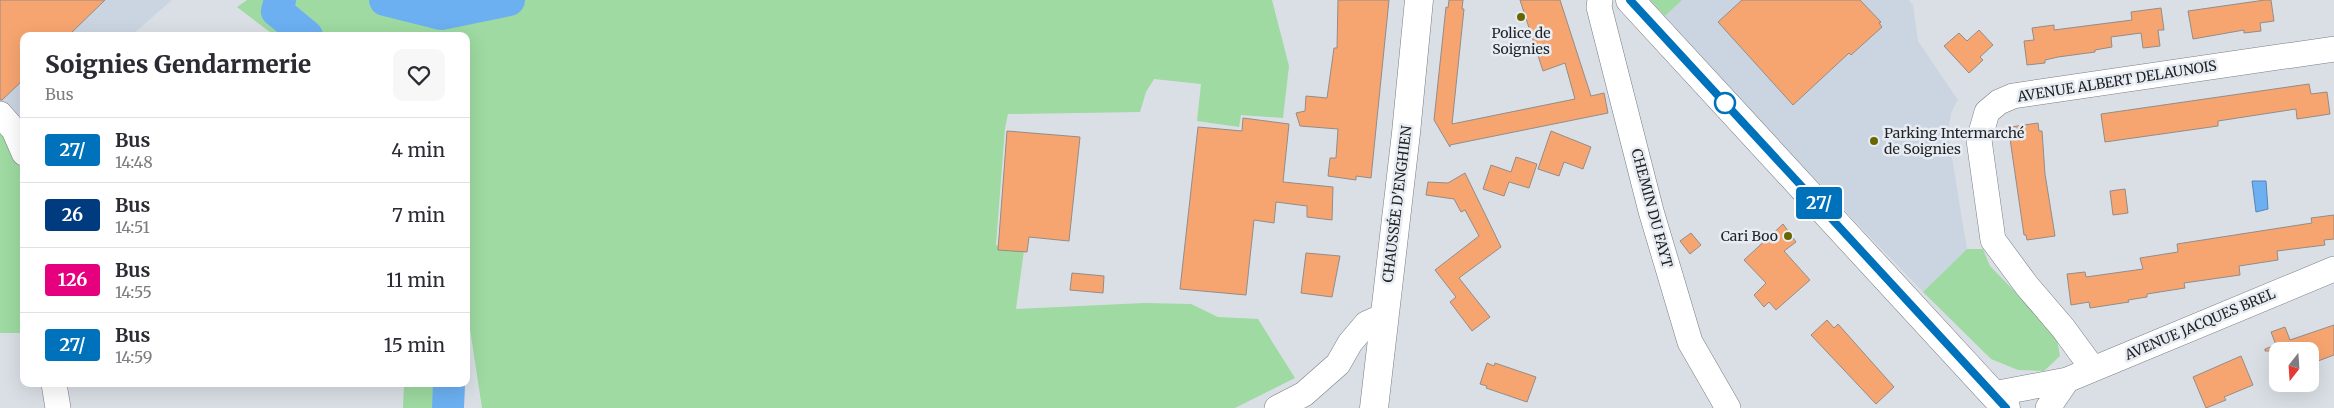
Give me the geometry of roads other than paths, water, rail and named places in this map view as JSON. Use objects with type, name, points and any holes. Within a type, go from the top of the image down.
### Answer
[{"type":"main road","name":"CHAUSSÉE D'ENGHIEN","points":[[1374,408],[1406,133],[1419,0]]},
{"type":"main road","points":[[1630,0],[2000,401]]},
{"type":"street","name":"CHEMIN DU FAYT","points":[[1600,0],[1599,7],[1651,211],[1690,342],[1728,408]]},
{"type":"street","name":"AVENUE ALBERT DELAUNOIS","points":[[2093,369],[1993,240],[1979,140],[1987,112],[1999,102],[2013,96],[2334,49]]},
{"type":"street","points":[[0,114],[14,130],[20,144]]},
{"type":"street","name":"AVENUE JACQUES BREL","points":[[2000,401],[2067,380],[2334,269]]},
{"type":"street","points":[[1278,408],[1304,394],[1332,370],[1338,364],[1350,343],[1366,324],[1384,316]]},
{"type":"street","points":[[2048,408],[2067,380]]},
{"type":"street","points":[[54,387],[58,408]]},
{"type":"water","points":[[2252,181],[2266,181],[2268,209],[2256,212]]},
{"type":"waterway","points":[[280,0],[277,11],[302,32]]},
{"type":"waterway","points":[[385,0],[441,14],[509,0]]},
{"type":"waterway","points":[[448,408],[449,387]]},
{"type":"place","name":"Police de Soignies","points":[[1521,17]]},
{"type":"place","name":"Parking Intermarché de Soignies","points":[[1874,141]]},
{"type":"place","name":"Cari Boo","points":[[1788,236]]}]
